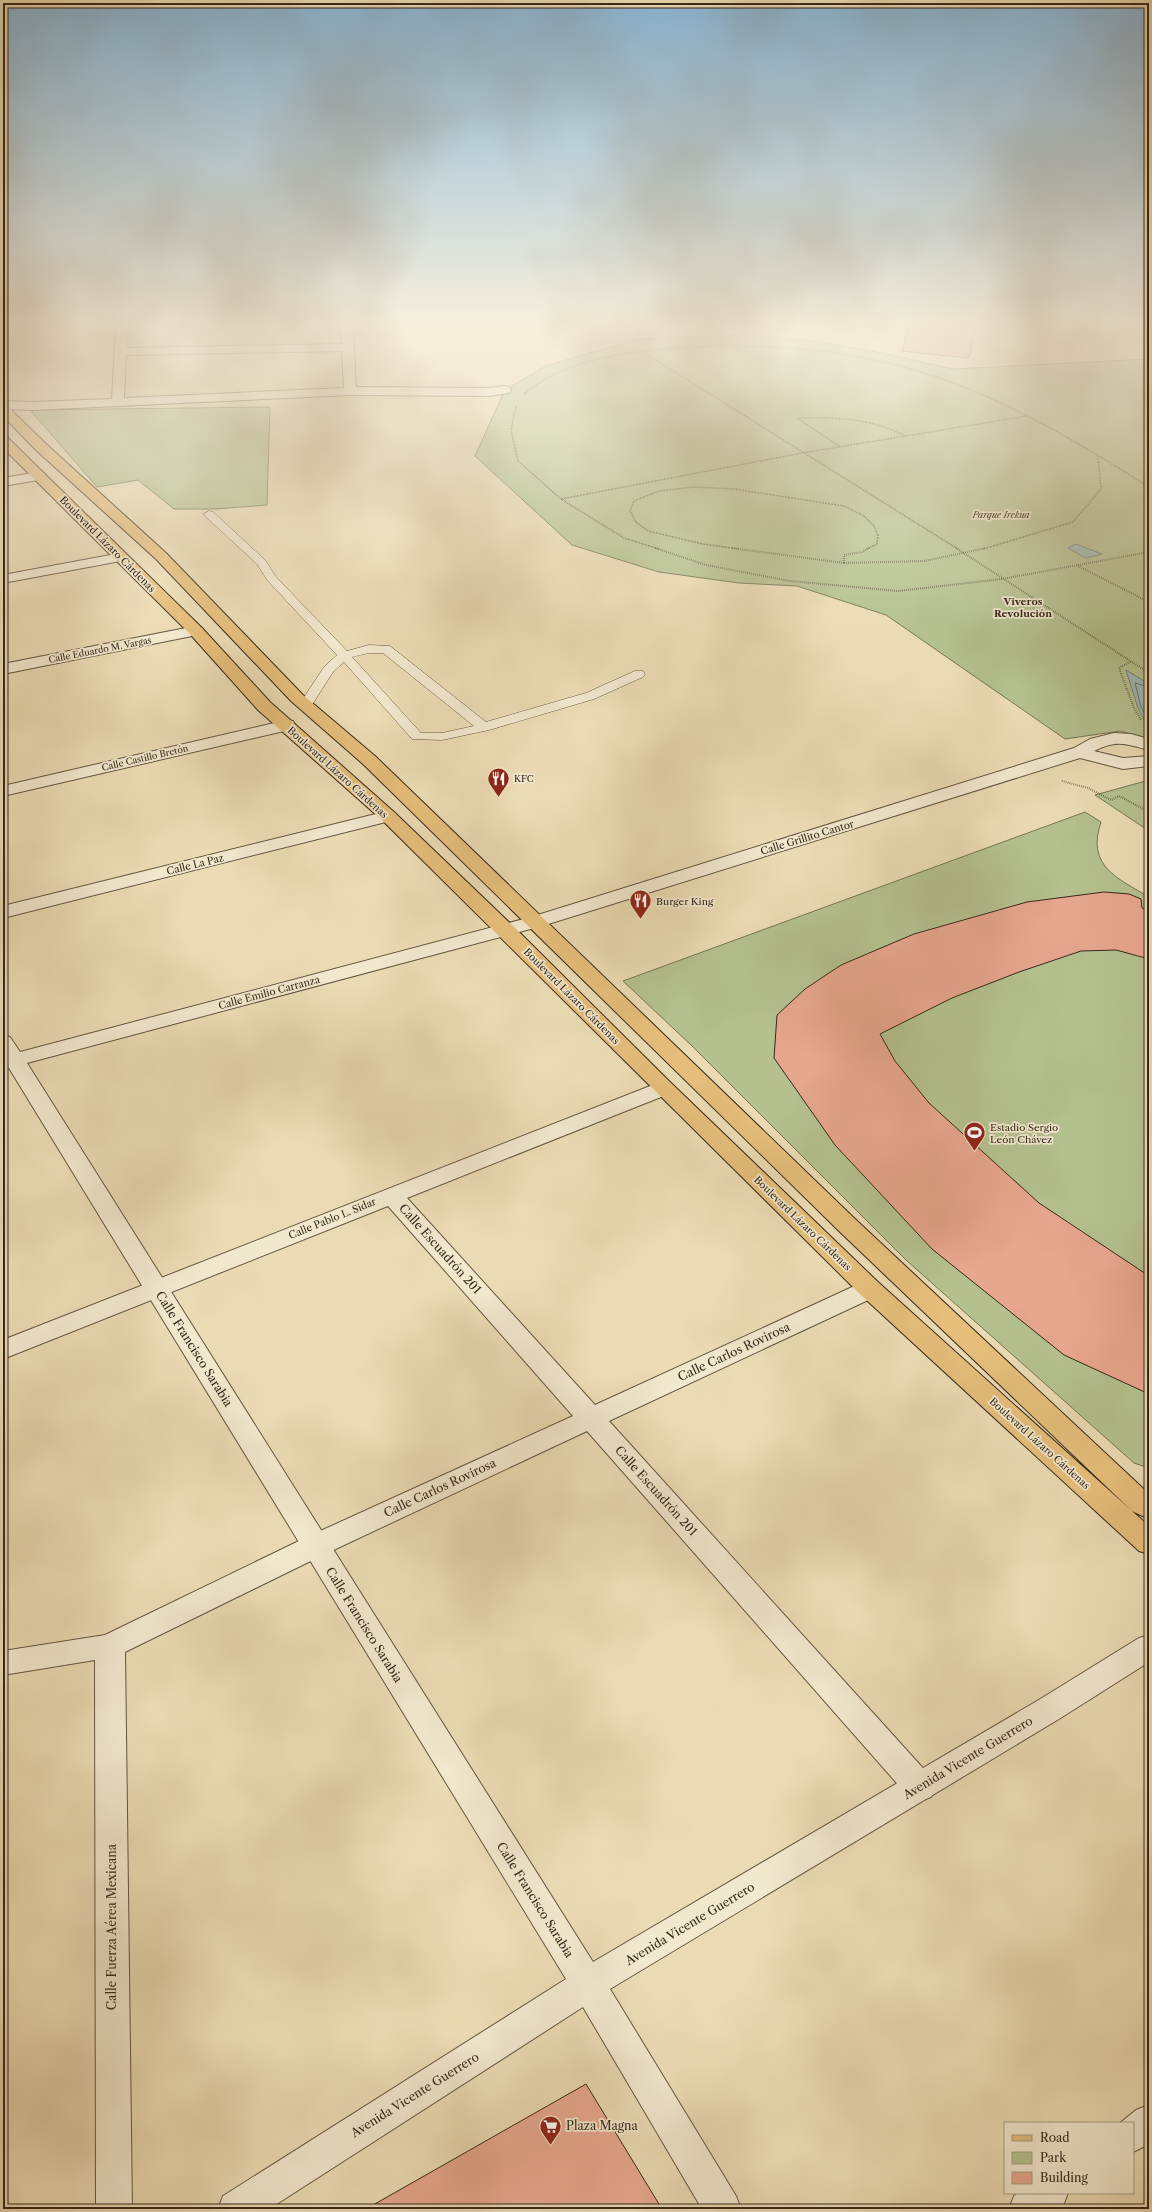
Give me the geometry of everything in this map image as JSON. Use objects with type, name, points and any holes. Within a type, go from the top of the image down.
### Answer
[{"type":"main road","points":[[23,428],[41,447],[161,556],[305,705],[369,760],[846,1224],[1147,1506]]},
{"type":"main road","name":"Boulevard Lázaro Cárdenas","points":[[3,441],[196,631],[264,706],[388,816],[506,930],[663,1088],[870,1288],[1149,1543]]},
{"type":"street","points":[[3,482],[39,476]]},
{"type":"street","points":[[3,579],[121,557]]},
{"type":"street","name":"Calle Eduardo M. Vargas","points":[[3,669],[196,631]]},
{"type":"street","name":"Calle Castillo Bretón","points":[[3,777],[281,720]]},
{"type":"street","name":"Calle Castillo Bretón","points":[[3,791],[281,720]]},
{"type":"street","name":"Calle Grillito Cantor","points":[[535,922],[1080,752],[1092,743],[1104,739],[1125,738],[1140,740],[1149,745]]},
{"type":"street","points":[[1080,752],[1112,762],[1139,765],[1149,761]]},
{"type":"street","name":"Calle La Paz","points":[[3,912],[388,816]]},
{"type":"street","name":"Calle Emilio Carranza","points":[[7,1055],[535,922]]},
{"type":"street","name":"Calle Francisco Sarabia","points":[[7,1055],[156,1288],[588,1984],[723,2209]]},
{"type":"street","name":"Calle Pablo L. Sidar","points":[[3,1350],[663,1088]]},
{"type":"street","name":"Calle Escuadrón 201","points":[[391,1195],[920,1787]]},
{"type":"street","name":"Calle Carlos Rovirosa","points":[[3,1663],[110,1646],[315,1546],[592,1419],[870,1288]]},
{"type":"street","name":"Calle Fuerza Aérea Mexicana","points":[[110,1646],[114,2209]]},
{"type":"street","name":"Avenida Vicente Guerrero","points":[[236,2209],[588,1984],[920,1787],[1149,1647]]},
{"type":"street","points":[[1134,2133],[1149,2123]]},
{"type":"street","points":[[1028,2209],[1049,2194]]},
{"type":"lane","points":[[209,514],[261,562],[272,579],[344,655],[417,736],[430,738],[446,737],[484,727],[590,696],[639,674]]},
{"type":"lane","points":[[305,705],[328,669],[344,655],[370,648],[386,649],[484,727]]},
{"type":"path","points":[[511,428],[518,461],[561,499],[624,538],[706,565],[790,581],[840,587],[898,591],[1002,579],[1149,552]]},
{"type":"path","points":[[763,428],[964,554],[1149,673]]},
{"type":"path","points":[[813,428],[840,446]]},
{"type":"path","points":[[887,428],[906,436]]},
{"type":"path","points":[[561,499],[840,446],[953,428]]},
{"type":"path","points":[[1050,428],[1098,455],[1149,487]]},
{"type":"path","points":[[844,563],[844,555],[862,552],[877,544],[878,535],[874,526],[864,516],[844,506],[734,489],[694,487],[659,491],[634,501],[630,511],[636,522],[648,531],[703,544],[764,554],[844,563],[925,561],[964,554],[1018,540],[1073,522],[1101,489],[1098,455]]},
{"type":"path","points":[[1077,565],[1149,602]]},
{"type":"path","points":[[1130,661],[1119,668],[1134,708],[1142,721]]},
{"type":"path","points":[[1027,768],[1041,776],[1088,788],[1111,800],[1120,796],[1149,812]]},
{"type":"green space","points":[[46,428],[269,428],[267,505],[215,509],[174,509],[138,480],[97,487]]},
{"type":"green space","name":"Parque Irekua","points":[[488,428],[1149,428],[1149,739],[1120,731],[1065,739],[886,615],[797,586],[739,583],[659,572],[572,545],[475,456]]},
{"type":"green space","points":[[1149,780],[1149,831],[1095,795]]},
{"type":"green space","name":"Estadio Sergio León Chávez","points":[[1085,812],[1101,822],[1097,837],[1098,850],[1101,860],[1107,869],[1116,877],[1149,897],[1149,1468],[1134,1463],[906,1260],[692,1046],[623,981]]},
{"type":"water","points":[[1076,544],[1102,554],[1086,558],[1068,548]]},
{"type":"water","points":[[1126,670],[1149,684],[1149,730],[1138,708]]},
{"type":"building","points":[[1104,892],[1129,894],[1141,899],[1142,908],[1149,911],[1149,959],[1116,950],[1081,951],[1019,972],[952,998],[880,1034],[895,1061],[929,1103],[1039,1203],[1149,1276],[1149,1394],[1064,1355],[932,1249],[835,1145],[774,1058],[777,1015],[805,989],[841,965],[914,934],[1027,902]]},
{"type":"building","name":"Plaza Magna","points":[[586,2084],[662,2209],[366,2209]]},
{"type":"place","name":"KFC","points":[[498,798]]},
{"type":"place","name":"Burger King","points":[[640,920]]},
{"type":"place","name":"Estadio Sergio León Chávez","points":[[974,1152]]},
{"type":"place","name":"Plaza Magna","points":[[550,2146]]},
{"type":"district","name":"Viveros Revolución","points":[[1023,606]]}]
